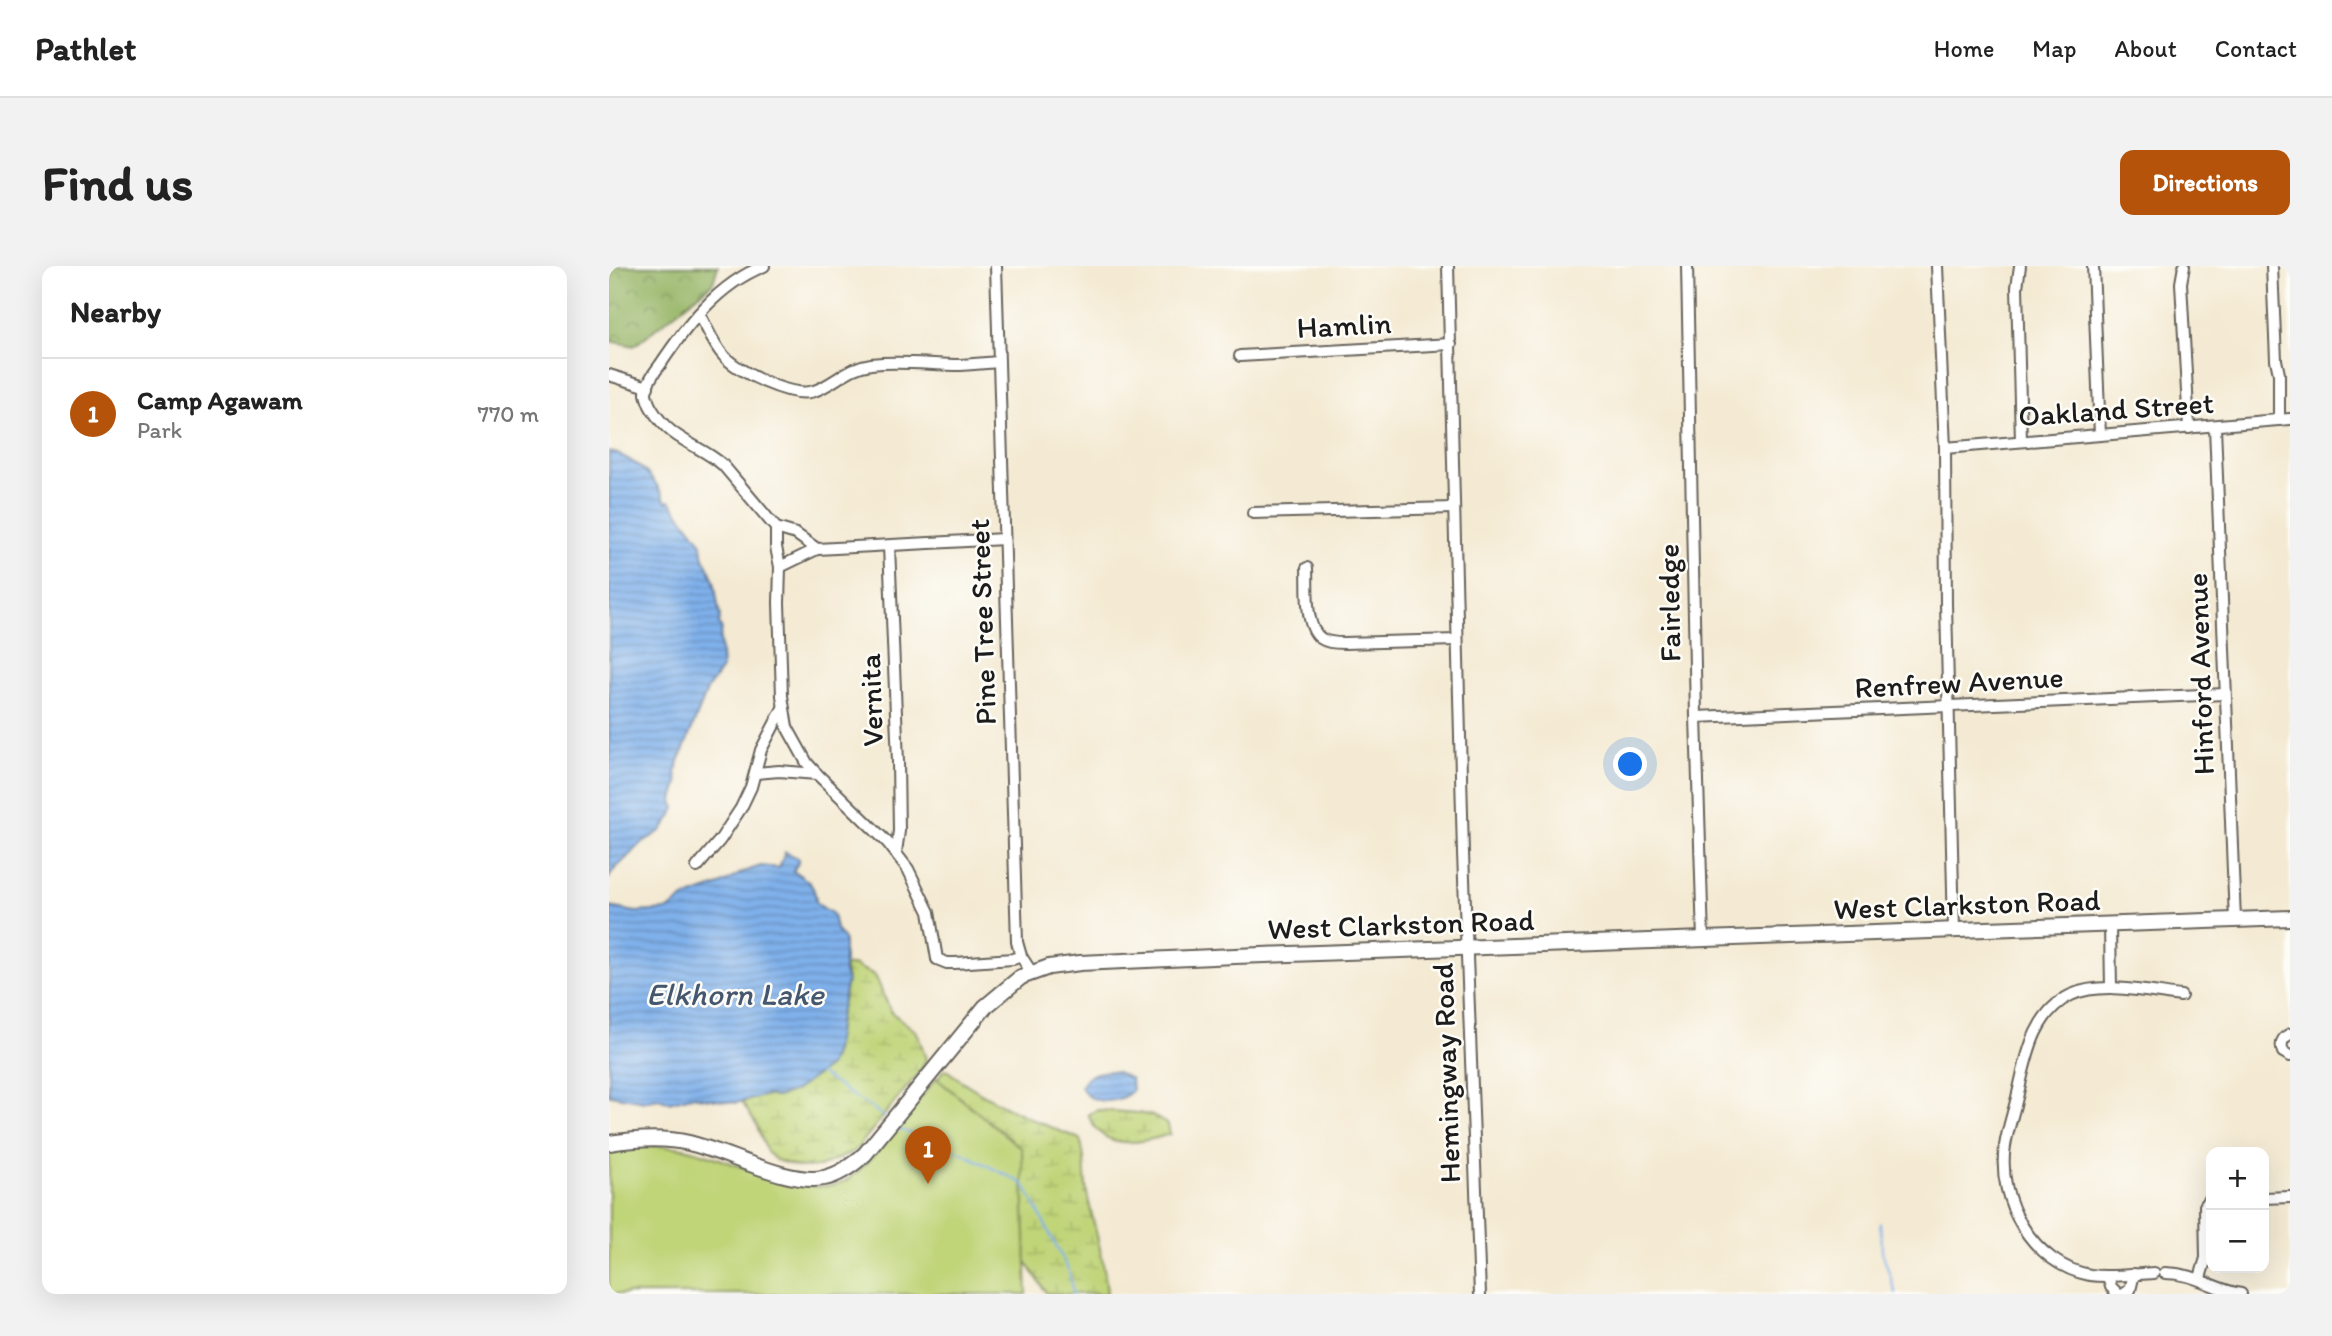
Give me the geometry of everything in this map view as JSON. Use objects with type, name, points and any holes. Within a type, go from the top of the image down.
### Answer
[{"type":"main road","name":"West Clarkston Road","points":[[609,1143],[661,1140],[686,1142],[782,1174],[807,1179],[834,1175],[865,1154],[985,1007],[1021,977],[1049,967],[1080,963],[2290,918]]},
{"type":"street","points":[[764,266],[740,278],[710,302],[675,342],[649,381],[646,394],[651,408],[661,422],[672,433],[713,457],[723,466],[776,528],[796,534],[817,549]]},
{"type":"street","name":"Pine Tree Street","points":[[996,266],[1017,942],[1020,956],[1032,973]]},
{"type":"street","name":"Hemingway Road","points":[[1448,266],[1457,640],[1480,1294]]},
{"type":"street","name":"Fairledge","points":[[1686,266],[1703,940]]},
{"type":"street","points":[[1937,266],[1945,448],[1954,931]]},
{"type":"street","points":[[2020,266],[2017,287],[2021,441]]},
{"type":"street","points":[[2092,266],[2100,435]]},
{"type":"street","points":[[2183,266],[2181,283],[2189,428]]},
{"type":"street","points":[[2272,266],[2276,360],[2284,420]]},
{"type":"street","points":[[699,314],[721,353],[731,363],[773,385],[799,393],[818,390],[860,365],[961,365],[999,362]]},
{"type":"street","name":"Hamlin","points":[[1240,356],[1451,344]]},
{"type":"street","points":[[609,375],[648,387]]},
{"type":"street","name":"Oakland Street","points":[[1945,448],[2284,420]]},
{"type":"street","name":"Hinford Avenue","points":[[2215,426],[2235,920]]},
{"type":"street","points":[[1254,513],[1454,508]]},
{"type":"street","points":[[776,528],[780,567],[783,708],[792,736],[817,774],[896,852],[908,869],[929,912],[937,958],[947,963],[1013,959],[1020,956]]},
{"type":"street","points":[[780,567],[817,549],[1004,539]]},
{"type":"street","name":"Vernita","points":[[889,546],[898,762],[899,831],[896,852]]},
{"type":"street","points":[[1307,568],[1311,626],[1320,638],[1328,642],[1457,640]]},
{"type":"street","name":"Renfrew Avenue","points":[[1696,717],[2225,694]]},
{"type":"street","points":[[697,867],[720,840],[741,808],[756,773],[761,750],[783,708]]},
{"type":"street","points":[[770,732],[792,736]]},
{"type":"street","points":[[756,773],[779,771],[817,774]]},
{"type":"street","points":[[2110,925],[2111,988]]},
{"type":"street","points":[[2181,996],[2111,988],[2071,995],[2049,1010],[2027,1055],[2004,1147],[2007,1185],[2019,1220],[2045,1254],[2060,1264],[2092,1275],[2159,1273],[2200,1278],[2227,1291],[2241,1294]]},
{"type":"street","points":[[2290,1034],[2282,1040],[2281,1046],[2283,1052],[2290,1056]]},
{"type":"street","points":[[2269,1198],[2290,1198]]},
{"type":"street","points":[[2200,1278],[2206,1258],[2206,1205]]},
{"type":"street","points":[[2125,1294],[2130,1290],[2134,1274]]},
{"type":"street","points":[[2108,1276],[2111,1287],[2118,1294]]},
{"type":"green space","points":[[609,266],[718,266],[713,283],[634,346],[609,341]]},
{"type":"green space","points":[[853,965],[875,975],[891,1012],[917,1032],[926,1059],[921,1070],[855,1151],[819,1167],[798,1167],[776,1160],[767,1152],[756,1124],[742,1102],[767,1095],[775,1097],[789,1093],[829,1066],[835,1051],[847,981],[844,966]]},
{"type":"green space","points":[[945,1069],[1010,1109],[1080,1139],[1107,1294],[1047,1294],[1027,1263],[1015,1251],[861,1173]]},
{"type":"green space","points":[[936,1078],[1022,1149],[1027,1294],[609,1294],[609,1148],[684,1148],[791,1183],[832,1185],[848,1179],[871,1159]]},
{"type":"green space","points":[[1098,1110],[1153,1116],[1168,1125],[1170,1134],[1134,1142],[1111,1140],[1094,1126],[1088,1114]]},
{"type":"water","points":[[609,451],[643,470],[656,484],[666,502],[670,501],[701,542],[704,558],[714,580],[719,625],[722,629],[722,669],[708,688],[678,764],[678,783],[673,800],[675,808],[671,817],[661,831],[643,842],[609,878]]},
{"type":"water","name":"Elkhorn Lake","points":[[785,852],[798,858],[793,871],[810,883],[816,903],[833,914],[836,929],[844,939],[844,972],[847,981],[835,1051],[829,1066],[795,1091],[778,1097],[767,1095],[736,1103],[691,1096],[669,1102],[659,1098],[645,1101],[609,1095],[609,907],[636,912],[668,910],[684,898],[720,885],[743,872],[761,866],[779,868]]},
{"type":"water","points":[[1108,1071],[1131,1079],[1132,1091],[1112,1100],[1090,1097],[1081,1086],[1096,1073]]},
{"type":"waterway","points":[[819,1073],[885,1117]]},
{"type":"waterway","points":[[896,1129],[938,1141],[1024,1184],[1069,1271],[1073,1294]]},
{"type":"waterway","points":[[1880,1223],[1882,1251],[1896,1294]]},
{"type":"place","name":"Camp Agawam","points":[[928,1184]]}]
